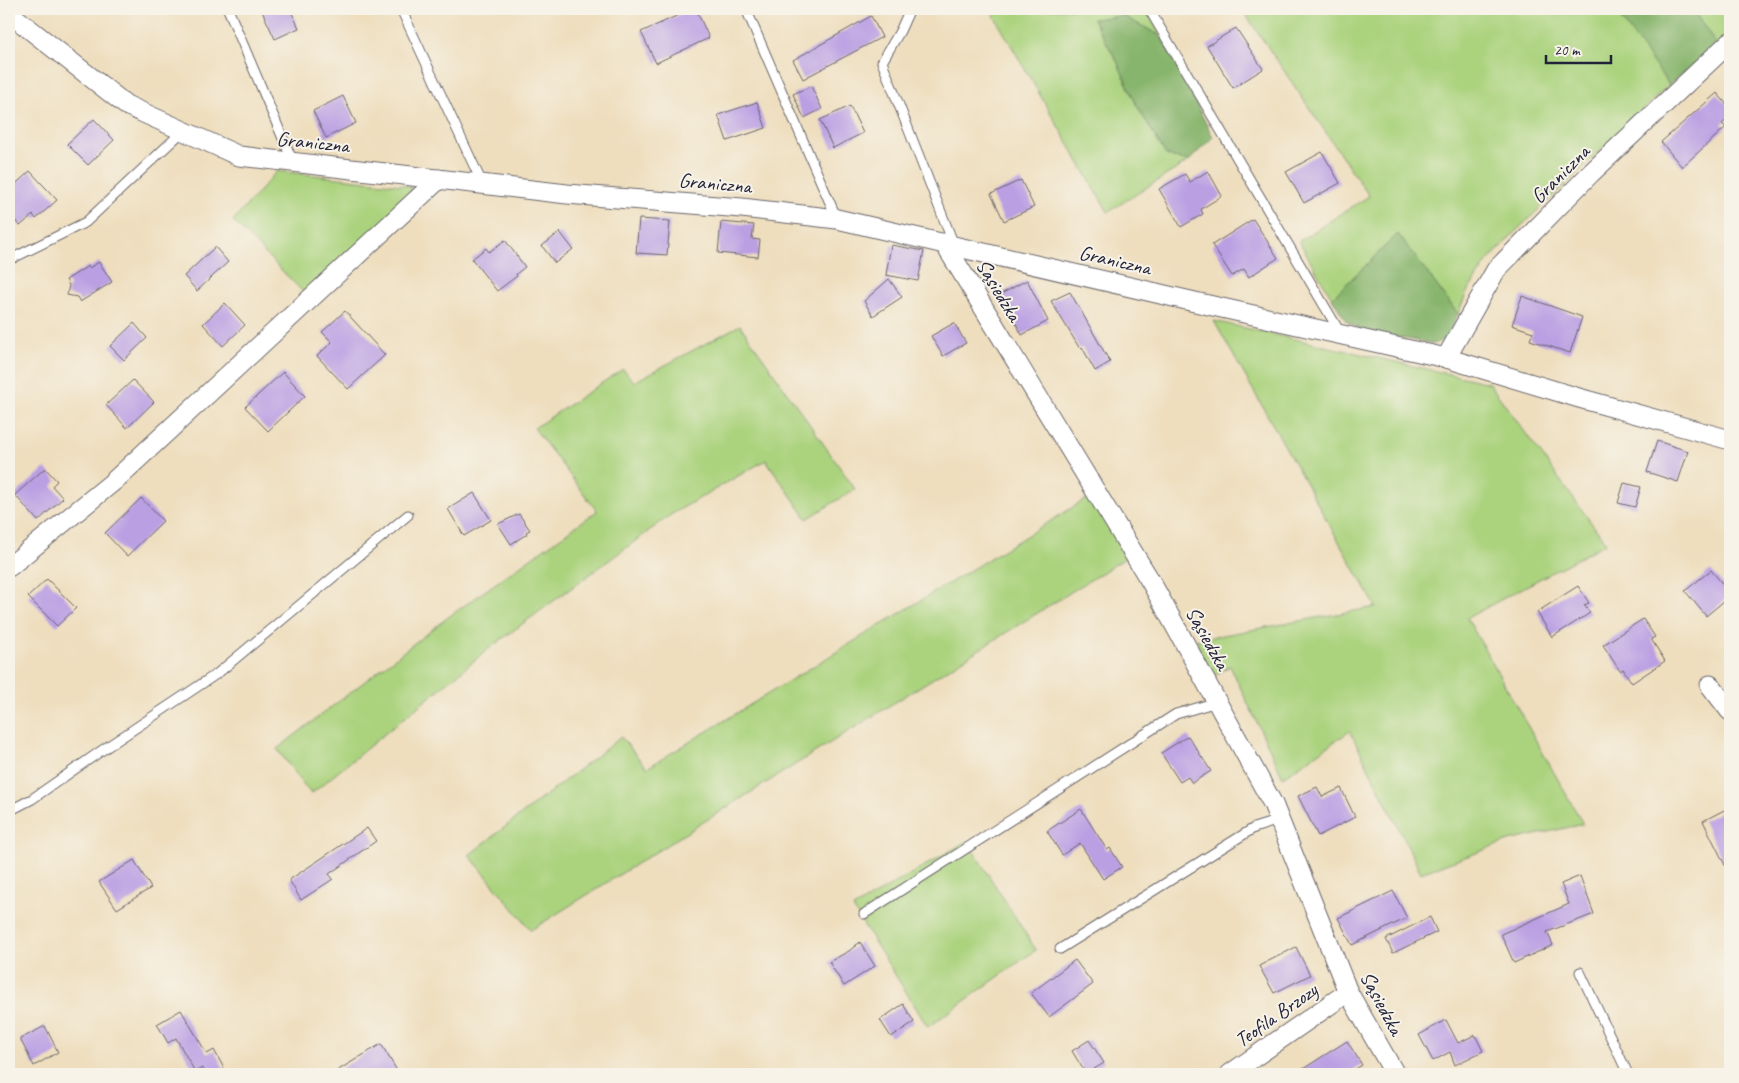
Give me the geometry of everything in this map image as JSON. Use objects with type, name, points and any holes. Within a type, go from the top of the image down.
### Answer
[{"type":"street","name":"Graniczna","points":[[9,14],[126,105],[238,156],[567,194],[742,208],[837,219],[1446,358],[1579,398],[1730,440]]},
{"type":"street","name":"Graniczna","points":[[1446,358],[1496,270],[1591,173],[1730,42]]},
{"type":"street","points":[[9,567],[114,481],[439,178]]},
{"type":"street","name":"Sąsiedzka","points":[[949,244],[1152,582],[1273,804],[1348,992],[1395,1074]]},
{"type":"street","points":[[1710,685],[1730,711]]},
{"type":"street","name":"Teofila Brzozy","points":[[1230,1074],[1348,992]]},
{"type":"lane","points":[[228,9],[293,162]]},
{"type":"lane","points":[[401,9],[482,184]]},
{"type":"lane","points":[[746,9],[837,219]]},
{"type":"lane","points":[[910,9],[882,62],[949,244]]},
{"type":"lane","points":[[1149,9],[1342,334]]},
{"type":"lane","points":[[9,260],[86,222],[183,131]]},
{"type":"lane","points":[[9,811],[32,799],[218,673],[408,515]]},
{"type":"lane","points":[[864,914],[1176,714],[1217,702]]},
{"type":"lane","points":[[1060,949],[1254,828],[1279,820]]},
{"type":"lane","points":[[1580,972],[1628,1074]]},
{"type":"green space","points":[[990,9],[1145,9],[1161,36],[1123,16],[1093,19],[1117,61],[1136,104],[1166,155],[1189,161],[1108,212]]},
{"type":"green space","points":[[1242,9],[1614,9],[1669,85],[1513,234],[1487,262],[1466,294],[1458,314],[1398,234],[1332,298],[1299,241],[1369,196]]},
{"type":"green space","points":[[1614,9],[1692,9],[1717,45],[1669,85]]},
{"type":"green space","points":[[1692,9],[1730,9],[1730,32],[1717,45]]},
{"type":"green space","points":[[1123,16],[1161,36],[1213,137],[1189,161],[1166,155],[1136,104],[1117,61],[1093,19]]},
{"type":"green space","points":[[277,171],[410,186],[413,194],[305,294],[233,221]]},
{"type":"green space","points":[[1398,234],[1458,314],[1447,337],[1435,344],[1363,331],[1346,321],[1332,298]]},
{"type":"green space","points":[[1214,321],[1489,383],[1606,543],[1467,618],[1583,824],[1509,841],[1421,873],[1350,731],[1283,777],[1230,666],[1212,677],[1196,640],[1376,607]]},
{"type":"green space","points":[[740,325],[855,489],[807,519],[766,460],[672,514],[491,647],[311,794],[277,749],[447,618],[597,511],[534,428],[623,369],[634,382]]},
{"type":"green space","points":[[1093,495],[1127,557],[531,930],[469,855],[621,737],[647,768]]},
{"type":"green space","points":[[967,841],[1036,950],[928,1027],[853,908]]},
{"type":"building","points":[[261,9],[290,9],[299,28],[275,39]]},
{"type":"building","points":[[692,9],[696,9],[709,38],[656,63],[641,32]]},
{"type":"building","points":[[871,16],[882,37],[803,79],[793,60]]},
{"type":"building","points":[[1236,28],[1263,69],[1233,88],[1207,46]]},
{"type":"building","points":[[811,86],[822,109],[804,118],[793,94]]},
{"type":"building","points":[[1717,93],[1730,108],[1730,117],[1722,124],[1726,127],[1682,167],[1661,142]]},
{"type":"building","points":[[343,96],[356,123],[326,138],[313,111]]},
{"type":"building","points":[[757,102],[766,128],[727,141],[718,115]]},
{"type":"building","points":[[850,106],[863,133],[833,148],[820,120]]},
{"type":"building","points":[[94,119],[114,140],[88,165],[67,144]]},
{"type":"building","points":[[1322,152],[1340,183],[1304,203],[1286,172]]},
{"type":"building","points":[[30,171],[57,200],[36,219],[33,215],[20,226],[9,214],[9,190]]},
{"type":"building","points":[[1208,171],[1222,196],[1201,209],[1203,214],[1181,227],[1159,189],[1185,174],[1190,182]]},
{"type":"building","points":[[1021,180],[1034,207],[1004,221],[991,194]]},
{"type":"building","points":[[639,219],[670,221],[667,255],[636,253]]},
{"type":"building","points":[[1253,219],[1278,258],[1249,277],[1244,269],[1232,276],[1212,245]]},
{"type":"building","points":[[721,222],[754,225],[752,239],[760,240],[758,257],[718,253]]},
{"type":"building","points":[[560,232],[573,249],[555,263],[542,246]]},
{"type":"building","points":[[505,240],[525,267],[516,274],[517,276],[497,291],[472,259],[486,248],[489,252]]},
{"type":"building","points":[[891,245],[924,251],[918,281],[886,275]]},
{"type":"building","points":[[215,247],[228,262],[197,291],[184,276]]},
{"type":"building","points":[[99,262],[112,282],[80,302],[77,297],[67,295],[69,285],[66,280],[88,266],[89,268]]},
{"type":"building","points":[[889,279],[902,297],[873,316],[864,301]]},
{"type":"building","points":[[1027,280],[1048,321],[1022,335],[1001,294]]},
{"type":"building","points":[[1070,292],[1110,362],[1095,371],[1082,347],[1080,349],[1051,301]]},
{"type":"building","points":[[1522,296],[1582,317],[1570,353],[1530,340],[1533,332],[1512,325]]},
{"type":"building","points":[[225,303],[245,325],[223,346],[203,324]]},
{"type":"building","points":[[345,311],[385,355],[348,389],[317,356],[332,342],[322,332]]},
{"type":"building","points":[[134,323],[147,338],[124,360],[110,346]]},
{"type":"building","points":[[954,323],[966,343],[943,356],[931,336]]},
{"type":"building","points":[[283,372],[305,396],[268,431],[245,407]]},
{"type":"building","points":[[133,380],[154,402],[127,428],[106,405]]},
{"type":"building","points":[[1657,441],[1688,451],[1678,482],[1647,472]]},
{"type":"building","points":[[45,468],[57,481],[52,486],[63,498],[38,521],[15,495]]},
{"type":"building","points":[[1624,483],[1641,487],[1635,507],[1618,503]]},
{"type":"building","points":[[474,493],[491,520],[464,536],[448,509]]},
{"type":"building","points":[[141,498],[163,521],[127,556],[105,533]]},
{"type":"building","points":[[519,514],[530,530],[511,544],[498,524]]},
{"type":"building","points":[[1711,570],[1730,593],[1730,596],[1706,616],[1685,591]]},
{"type":"building","points":[[47,579],[76,608],[57,626],[28,597]]},
{"type":"building","points":[[1578,586],[1589,603],[1584,605],[1590,613],[1552,637],[1537,612]]},
{"type":"building","points":[[1643,619],[1655,637],[1651,639],[1665,661],[1632,683],[1623,669],[1620,671],[1603,645]]},
{"type":"building","points":[[1188,736],[1211,771],[1192,783],[1188,777],[1180,782],[1161,753]]},
{"type":"building","points":[[1317,787],[1322,797],[1341,788],[1355,817],[1318,836],[1298,796]]},
{"type":"building","points":[[1730,807],[1730,875],[1703,821]]},
{"type":"building","points":[[1081,809],[1107,850],[1110,848],[1122,867],[1103,879],[1080,843],[1062,855],[1047,831]]},
{"type":"building","points":[[367,828],[376,841],[329,874],[333,879],[301,900],[289,880]]},
{"type":"building","points":[[134,860],[151,888],[117,909],[99,882]]},
{"type":"building","points":[[1580,876],[1594,914],[1547,932],[1553,945],[1514,963],[1501,934],[1569,904],[1561,884]]},
{"type":"building","points":[[1393,891],[1407,918],[1352,945],[1338,918]]},
{"type":"building","points":[[1430,917],[1437,932],[1393,953],[1386,939]]},
{"type":"building","points":[[860,942],[875,966],[844,986],[829,962],[849,951]]},
{"type":"building","points":[[1296,947],[1310,975],[1274,993],[1259,966]]},
{"type":"building","points":[[1075,960],[1093,984],[1049,1017],[1031,993]]},
{"type":"building","points":[[903,1004],[914,1022],[891,1037],[880,1020]]},
{"type":"building","points":[[181,1010],[207,1054],[214,1050],[227,1074],[205,1074],[202,1068],[195,1072],[176,1038],[168,1043],[157,1024]]},
{"type":"building","points":[[1446,1020],[1458,1043],[1475,1035],[1483,1051],[1455,1065],[1450,1052],[1433,1061],[1419,1035]]},
{"type":"building","points":[[45,1026],[58,1052],[34,1066],[20,1039]]},
{"type":"building","points":[[1089,1040],[1104,1063],[1086,1074],[1072,1051]]},
{"type":"building","points":[[1347,1041],[1362,1065],[1348,1074],[1295,1074]]},
{"type":"building","points":[[381,1044],[399,1074],[332,1074]]}]
